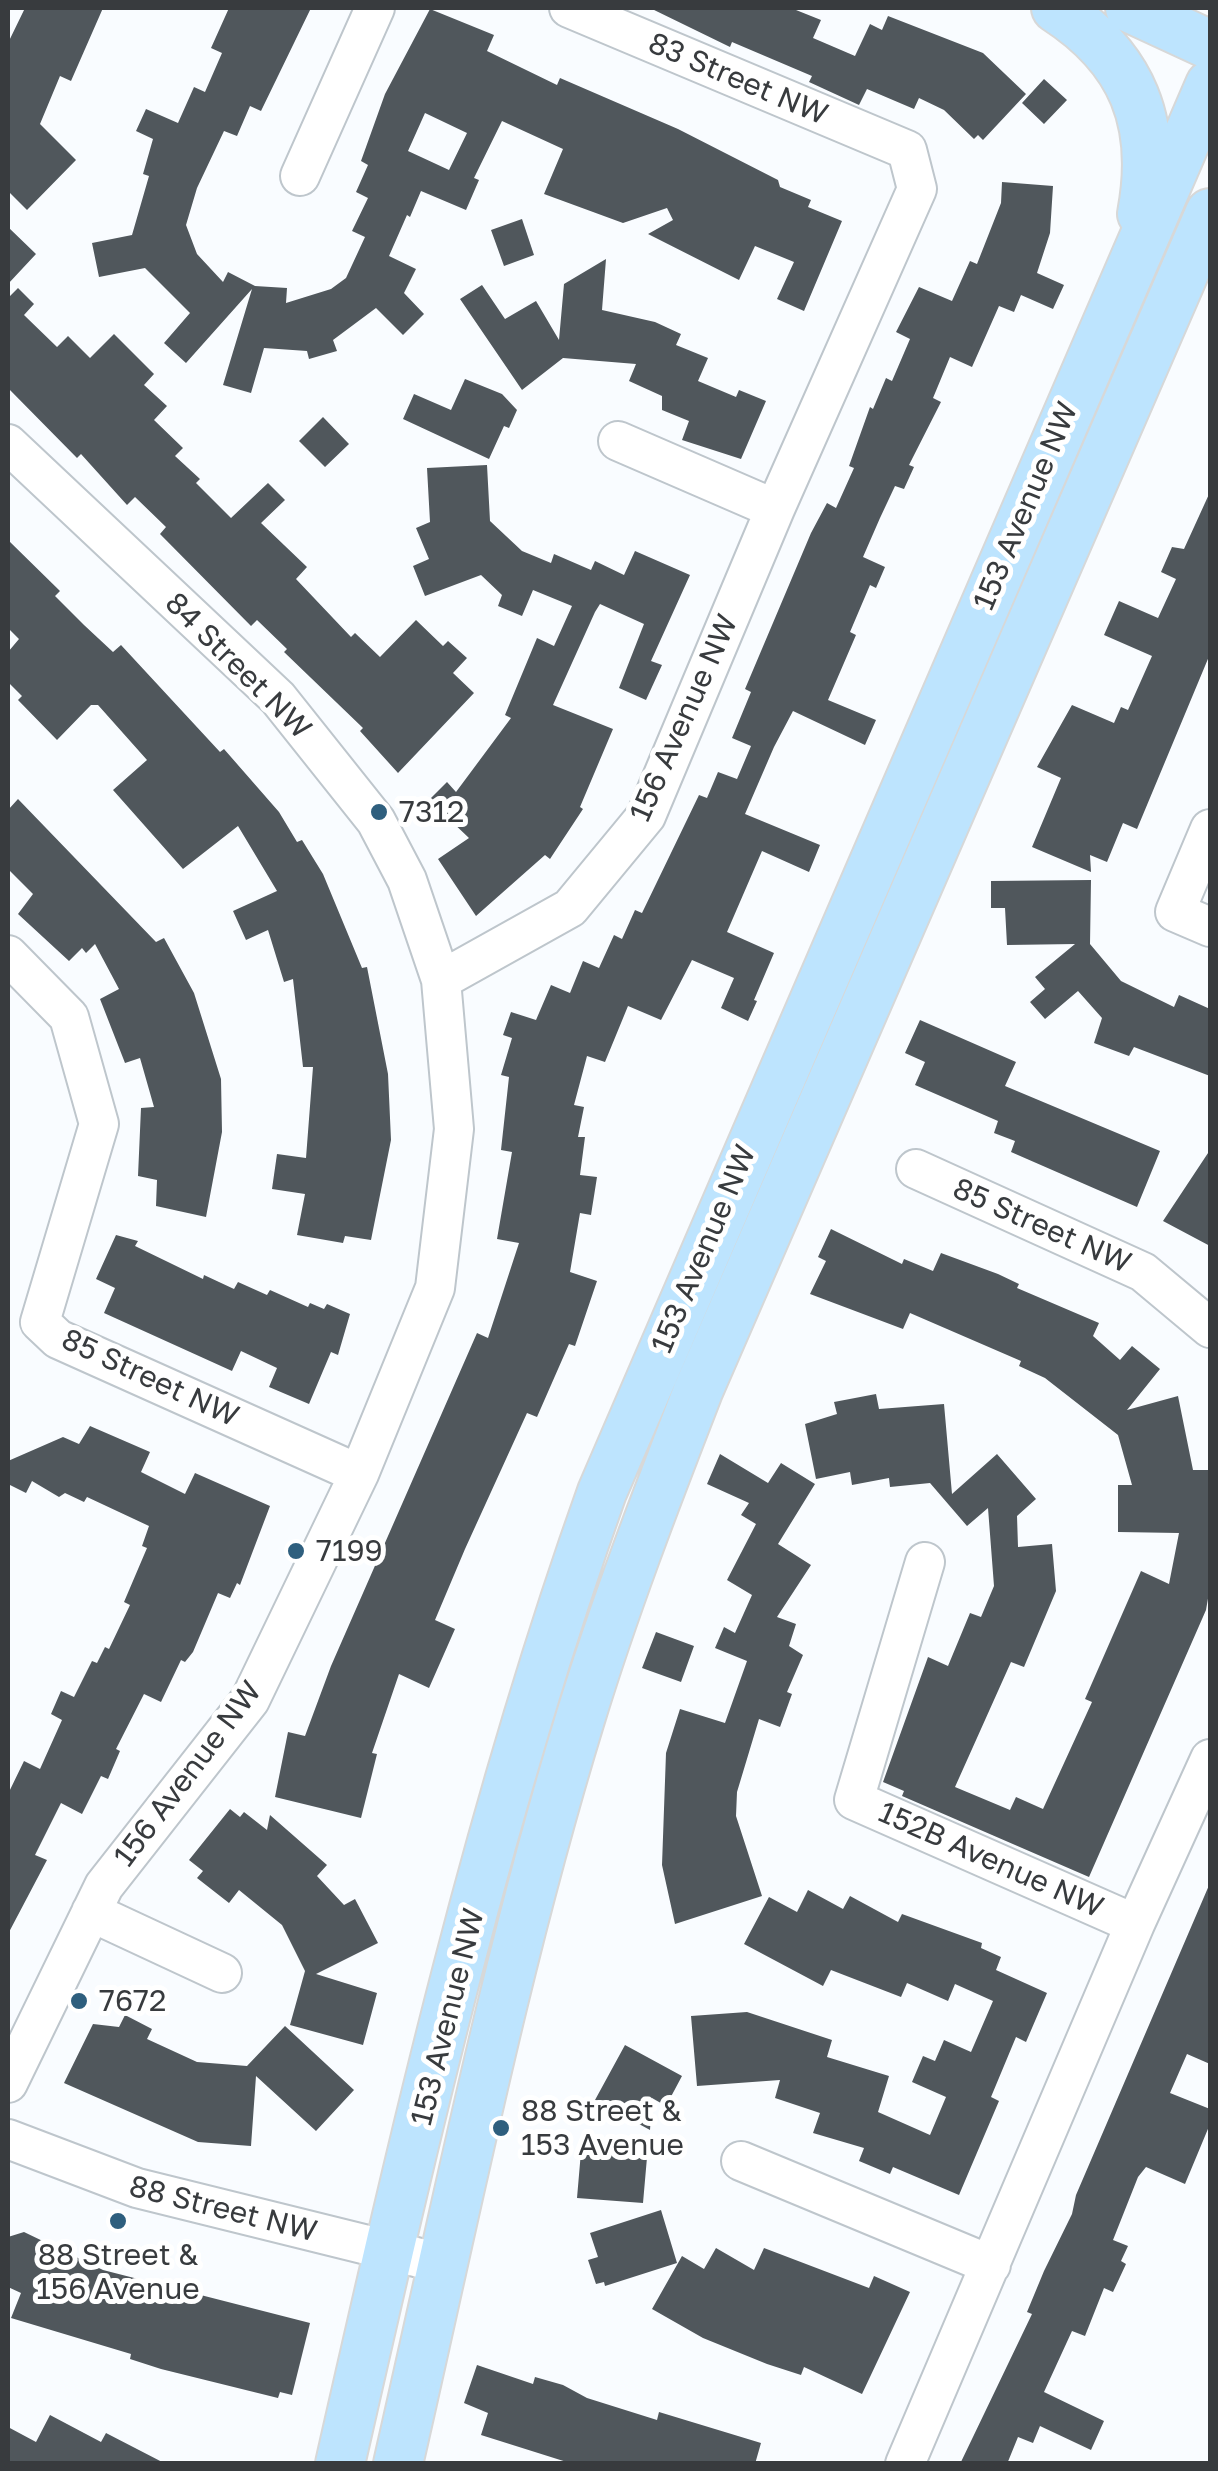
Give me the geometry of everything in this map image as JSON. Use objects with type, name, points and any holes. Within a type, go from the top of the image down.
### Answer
[{"type":"main road","points":[[1056,8],[1098,40],[1122,67],[1140,100],[1147,166],[1144,210],[1126,276]]},
{"type":"main road","points":[[1130,8],[1210,44]]},
{"type":"main road","name":"153 Avenue NW","points":[[340,2464],[389,2250],[534,1691],[602,1492],[1210,85]]},
{"type":"main road","name":"153 Avenue NW","points":[[398,2464],[534,1888],[579,1723],[628,1572],[698,1391],[1210,214]]},
{"type":"main road","points":[[1046,588],[1100,508],[1210,271]]},
{"type":"street","points":[[300,176],[375,8]]},
{"type":"street","name":"83 Street NW","points":[[569,8],[907,150]]},
{"type":"street","name":"156 Avenue NW","points":[[8,2083],[104,1886],[250,1700],[359,1474],[435,1288],[454,1129],[441,980],[570,908],[646,816],[775,509],[917,189],[907,150]]},
{"type":"street","points":[[618,441],[775,509]]},
{"type":"street","name":"84 Street NW","points":[[8,444],[278,698],[376,821],[407,880],[441,980]]},
{"type":"street","points":[[1210,830],[1175,912],[1210,927]]},
{"type":"street","name":"85 Street NW","points":[[8,955],[70,1017],[99,1124],[40,1322],[58,1339],[359,1474]]},
{"type":"street","name":"85 Street NW","points":[[916,1170],[1142,1272],[1210,1328]]},
{"type":"street","name":"152B Avenue NW","points":[[925,1562],[854,1800],[1135,1924]]},
{"type":"street","name":"152B Avenue NW","points":[[904,2464],[1135,1924],[1210,1759]]},
{"type":"street","points":[[91,1912],[222,1973]]},
{"type":"street","name":"88 Street NW","points":[[8,2138],[138,2188],[444,2264]]},
{"type":"street","points":[[741,2161],[991,2265]]},
{"type":"building","points":[[25,8],[103,8],[71,81],[60,76],[40,124],[76,160],[27,210],[8,191],[8,43]]},
{"type":"building","points":[[229,8],[311,8],[261,111],[250,106],[237,136],[224,131],[197,188],[186,225],[197,254],[223,282],[228,272],[255,286],[287,288],[286,303],[331,289],[346,278],[365,237],[352,231],[368,198],[356,192],[368,165],[361,161],[385,94],[430,9],[494,35],[487,51],[557,85],[560,78],[678,129],[778,180],[780,187],[811,200],[808,207],[842,221],[804,311],[777,299],[794,262],[755,246],[739,280],[648,234],[673,220],[667,208],[623,223],[544,194],[563,149],[502,121],[474,178],[479,180],[466,210],[421,191],[389,256],[416,269],[404,293],[424,314],[403,335],[376,308],[333,340],[337,351],[309,359],[307,351],[264,348],[251,393],[223,385],[252,289],[186,363],[164,343],[190,313],[145,268],[99,277],[92,243],[132,235],[149,176],[143,174],[153,139],[136,131],[146,109],[178,123],[194,87],[205,92],[222,53],[211,48]],"holes":[[[425,113],[467,133],[449,170],[408,151]]]},
{"type":"building","points":[[650,8],[791,8],[821,20],[813,38],[855,56],[870,24],[882,30],[888,16],[983,53],[1026,94],[983,140],[978,135],[974,139],[944,110],[919,98],[914,109],[867,89],[859,105],[809,82],[812,76],[732,42],[730,47]]},
{"type":"building","points":[[1044,79],[1067,100],[1044,124],[1022,103]]},
{"type":"building","points":[[1002,182],[1053,186],[1050,233],[1037,273],[1064,285],[1053,309],[1021,295],[1014,312],[999,306],[972,367],[950,357],[933,398],[941,402],[909,465],[914,467],[904,489],[895,486],[863,557],[885,567],[876,588],[870,585],[850,632],[856,635],[828,700],[876,720],[865,745],[793,711],[745,814],[820,845],[809,872],[762,851],[727,932],[774,953],[748,1021],[721,1008],[734,978],[692,960],[661,1020],[628,1006],[605,1062],[587,1056],[574,1105],[584,1107],[578,1137],[585,1137],[580,1175],[597,1177],[591,1215],[580,1213],[570,1272],[597,1281],[575,1346],[569,1344],[537,1417],[527,1413],[465,1549],[435,1620],[455,1629],[429,1688],[399,1674],[372,1753],[377,1754],[361,1818],[275,1797],[288,1732],[305,1736],[331,1666],[477,1333],[488,1338],[519,1243],[497,1239],[512,1152],[501,1150],[509,1077],[501,1075],[512,1038],[503,1035],[511,1012],[536,1020],[551,985],[570,993],[583,961],[599,968],[614,935],[622,939],[635,910],[642,913],[699,795],[707,798],[718,772],[737,779],[751,746],[732,738],[751,692],[745,689],[811,533],[827,503],[836,508],[854,468],[849,466],[870,407],[873,409],[886,378],[892,381],[910,339],[896,332],[919,287],[952,301],[970,261],[977,264],[1001,203]]},
{"type":"building","points":[[522,219],[534,255],[504,266],[491,230]]},
{"type":"building","points":[[8,227],[36,254],[8,284]]},
{"type":"building","points":[[606,259],[602,310],[655,322],[681,334],[676,345],[708,358],[698,381],[736,397],[739,390],[766,401],[741,459],[682,440],[689,421],[662,410],[662,396],[629,381],[636,364],[563,358],[522,390],[460,299],[482,285],[505,319],[536,301],[559,340],[564,284]]},
{"type":"building","points":[[18,288],[34,304],[24,315],[57,347],[68,336],[90,358],[114,334],[154,374],[144,385],[167,406],[154,420],[183,448],[175,456],[200,479],[196,483],[231,518],[268,483],[285,500],[261,523],[307,567],[296,579],[351,637],[355,633],[380,657],[416,620],[443,646],[448,641],[467,658],[453,673],[474,693],[398,773],[360,731],[363,728],[284,652],[287,649],[257,620],[251,626],[160,534],[166,527],[135,497],[127,505],[81,454],[77,458],[8,388],[8,298]]},
{"type":"building","points":[[465,379],[502,394],[517,410],[509,428],[504,426],[489,459],[403,419],[414,394],[451,410]]},
{"type":"building","points":[[323,417],[349,444],[325,467],[299,441]]},
{"type":"building","points":[[487,465],[490,521],[522,551],[551,563],[554,554],[591,570],[595,561],[624,575],[635,551],[690,575],[651,661],[662,665],[646,700],[619,688],[644,624],[600,604],[553,705],[613,729],[580,807],[583,809],[550,859],[545,855],[476,916],[438,859],[469,838],[429,800],[447,782],[456,792],[511,718],[505,715],[537,638],[554,646],[572,606],[533,590],[522,616],[498,606],[502,595],[481,575],[425,596],[413,566],[429,559],[416,528],[430,522],[427,468]]},
{"type":"building","points":[[1210,492],[1210,654],[1137,829],[1123,823],[1107,862],[1090,855],[1091,872],[1032,847],[1061,778],[1037,767],[1072,705],[1114,723],[1121,707],[1128,710],[1152,656],[1104,635],[1119,601],[1158,618],[1176,579],[1161,572],[1172,547],[1184,549]]},
{"type":"building","points":[[8,540],[60,591],[55,596],[84,625],[113,652],[121,645],[220,752],[224,749],[279,812],[297,842],[302,840],[323,874],[362,968],[367,967],[388,1074],[391,1140],[371,1240],[345,1236],[343,1243],[297,1235],[305,1194],[272,1189],[277,1154],[306,1158],[313,1067],[303,1067],[293,979],[284,982],[268,930],[246,940],[233,911],[277,891],[238,826],[183,869],[113,790],[147,760],[98,705],[91,705],[57,740],[18,700],[22,696],[8,682],[8,652],[19,639],[8,628]]},
{"type":"building","points":[[18,799],[156,942],[164,938],[194,993],[221,1079],[222,1132],[206,1217],[156,1206],[157,1180],[138,1176],[141,1108],[154,1107],[140,1058],[125,1063],[100,999],[119,989],[95,944],[86,953],[82,948],[69,961],[18,914],[33,894],[8,869],[8,810]]},
{"type":"building","points":[[1091,880],[1090,944],[1121,981],[1174,1007],[1179,995],[1210,1009],[1210,1076],[1134,1047],[1129,1056],[1094,1043],[1102,1018],[1078,991],[1045,1019],[1030,1002],[1045,989],[1035,977],[1075,944],[1007,945],[1005,908],[991,908],[991,881]]},
{"type":"building","points":[[920,1020],[1016,1062],[1005,1086],[1160,1151],[1137,1207],[1011,1152],[1015,1141],[994,1133],[998,1121],[915,1085],[925,1062],[905,1053]]},
{"type":"building","points":[[1210,1150],[1210,1246],[1163,1221]]},
{"type":"building","points":[[831,1229],[902,1264],[904,1259],[933,1271],[941,1253],[998,1274],[1019,1284],[1017,1288],[1099,1323],[1093,1336],[1120,1360],[1132,1346],[1160,1369],[1127,1410],[1178,1396],[1193,1470],[1210,1470],[1210,1587],[1206,1610],[1089,1877],[902,1796],[904,1791],[883,1782],[928,1657],[948,1666],[970,1613],[981,1617],[994,1586],[988,1508],[967,1526],[930,1483],[890,1487],[889,1478],[852,1485],[850,1472],[816,1479],[805,1424],[837,1414],[834,1402],[876,1394],[879,1409],[944,1404],[952,1494],[997,1454],[1036,1499],[1017,1516],[1018,1547],[1052,1544],[1056,1591],[1024,1667],[1011,1662],[955,1787],[1010,1810],[1016,1797],[1043,1809],[1092,1702],[1085,1699],[1141,1571],[1169,1584],[1179,1533],[1118,1532],[1118,1485],[1132,1485],[1118,1435],[1045,1378],[1019,1366],[1021,1361],[910,1313],[903,1329],[810,1294],[826,1261],[818,1257]]},
{"type":"building","points":[[116,1235],[138,1241],[135,1246],[203,1279],[204,1275],[234,1289],[238,1282],[267,1295],[270,1290],[308,1307],[310,1303],[324,1309],[327,1304],[350,1314],[338,1355],[331,1352],[309,1404],[269,1387],[277,1368],[241,1351],[232,1371],[104,1313],[115,1288],[96,1279]]},
{"type":"building","points":[[90,1426],[150,1452],[141,1472],[185,1494],[195,1473],[270,1506],[240,1585],[237,1583],[230,1598],[218,1593],[193,1652],[185,1662],[181,1660],[161,1702],[144,1694],[116,1749],[120,1751],[108,1779],[101,1776],[82,1814],[61,1803],[35,1855],[47,1860],[8,1934],[8,1794],[24,1761],[40,1769],[62,1720],[51,1714],[61,1691],[74,1697],[92,1661],[97,1663],[105,1647],[109,1649],[130,1605],[124,1602],[147,1548],[142,1546],[149,1526],[87,1497],[84,1502],[65,1493],[59,1497],[32,1481],[26,1493],[8,1484],[8,1461],[63,1437],[79,1444]]},
{"type":"building","points":[[720,1454],[768,1483],[781,1463],[815,1484],[778,1544],[811,1565],[777,1617],[796,1624],[789,1646],[803,1655],[787,1692],[792,1694],[780,1727],[759,1719],[737,1792],[736,1816],[762,1896],[675,1924],[662,1865],[666,1753],[680,1709],[725,1723],[747,1661],[715,1648],[724,1627],[735,1633],[752,1595],[727,1580],[756,1524],[741,1515],[749,1503],[707,1484]]},
{"type":"building","points":[[656,1632],[694,1646],[681,1682],[642,1668]]},
{"type":"building","points":[[230,1809],[240,1817],[244,1812],[267,1830],[270,1815],[327,1865],[317,1876],[344,1905],[355,1899],[378,1943],[316,1974],[377,1993],[363,2045],[290,2025],[305,1971],[282,1925],[239,1890],[229,1903],[197,1878],[203,1871],[189,1860]]},
{"type":"building","points":[[1210,1883],[1210,2064],[1187,2054],[1170,2093],[1210,2109],[1210,2124],[1185,2184],[1146,2167],[1138,2177],[1113,2240],[1128,2246],[1121,2261],[1126,2264],[1113,2292],[1104,2288],[1085,2336],[1072,2331],[1044,2392],[1104,2421],[1091,2450],[1040,2426],[1033,2443],[1018,2437],[1007,2464],[960,2464],[1032,2314],[1027,2312]]},
{"type":"building","points":[[808,1890],[843,1909],[850,1896],[898,1922],[902,1914],[982,1943],[981,1948],[1001,1957],[996,1970],[1047,1993],[1026,2042],[1016,2037],[991,2097],[999,2101],[959,2195],[893,2167],[890,2174],[859,2161],[864,2148],[813,2133],[820,2113],[775,2098],[780,2080],[697,2086],[691,2016],[747,2012],[832,2040],[827,2057],[889,2076],[878,2112],[930,2135],[946,2097],[912,2082],[923,2056],[935,2061],[944,2040],[971,2052],[993,2001],[955,1984],[948,2001],[907,1983],[901,1997],[831,1970],[823,1986],[744,1944],[769,1897],[797,1912]]},
{"type":"building","points":[[125,2015],[152,2029],[147,2039],[197,2062],[247,2066],[285,2026],[354,2090],[316,2131],[256,2076],[251,2146],[198,2142],[64,2083],[93,2024],[119,2027]]},
{"type":"building","points":[[625,2045],[682,2076],[666,2106],[652,2098],[650,2130],[595,2100]]},
{"type":"building","points":[[582,2140],[648,2146],[643,2203],[577,2198]]},
{"type":"building","points":[[661,2210],[677,2263],[605,2286],[604,2282],[596,2284],[588,2260],[598,2257],[590,2233]]},
{"type":"building","points":[[24,2232],[103,2270],[310,2323],[292,2395],[280,2392],[278,2398],[161,2369],[130,2359],[131,2354],[11,2318],[21,2293],[8,2287],[8,2237]]},
{"type":"building","points":[[716,2248],[754,2270],[764,2248],[869,2288],[874,2276],[910,2292],[862,2394],[804,2367],[801,2375],[767,2364],[703,2338],[652,2309],[682,2256],[704,2269]]},
{"type":"building","points":[[477,2365],[533,2384],[535,2377],[563,2385],[587,2398],[657,2420],[659,2412],[761,2443],[755,2464],[573,2464],[481,2435],[488,2413],[464,2403]]},
{"type":"building","points":[[50,2415],[101,2442],[106,2433],[166,2464],[8,2464],[8,2427],[36,2442]]},
{"type":"place","name":"7312","points":[[379,812]]},
{"type":"place","name":"7199","points":[[296,1551]]},
{"type":"place","name":"7672","points":[[79,2001]]},
{"type":"place","name":"88 Street & 153 Avenue","points":[[501,2128]]},
{"type":"place","name":"88 Street & 156 Avenue","points":[[118,2221]]}]
